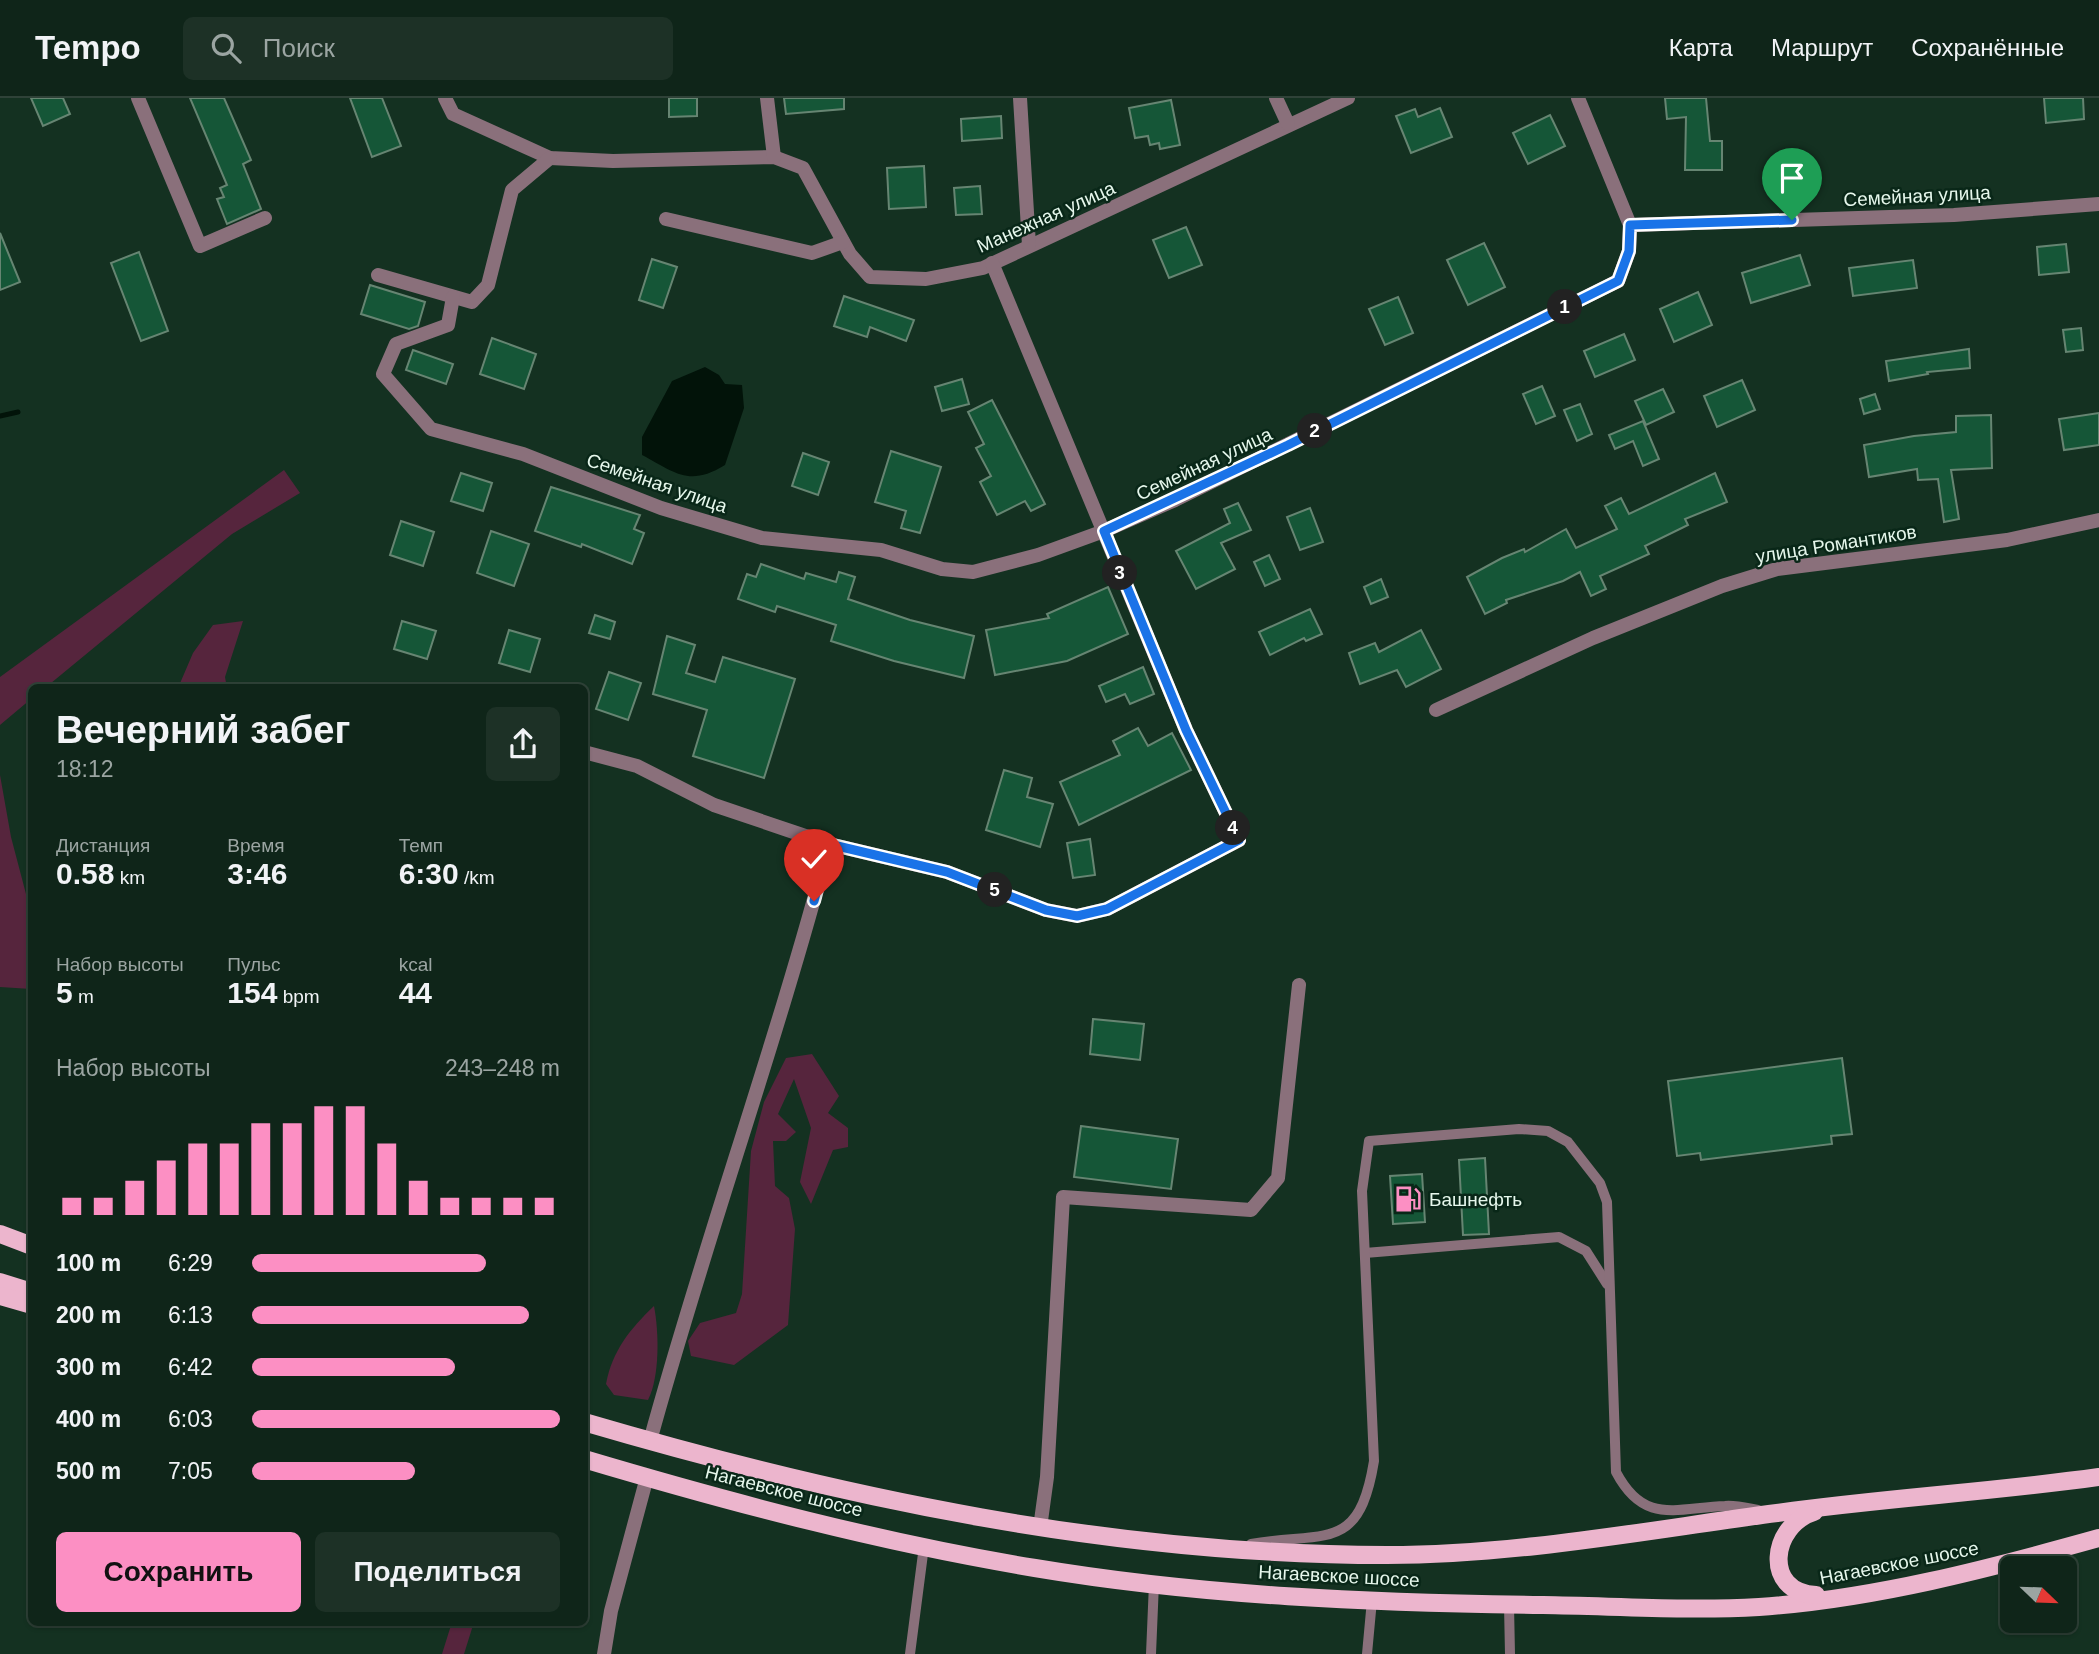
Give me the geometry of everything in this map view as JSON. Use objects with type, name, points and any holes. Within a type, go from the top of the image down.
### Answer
[{"type":"main road","points":[[0,1234],[28,1244]]},
{"type":"main road","points":[[0,1244],[28,1253]]},
{"type":"main road","points":[[0,1282],[28,1291]]},
{"type":"main road","points":[[0,1296],[28,1304]]},
{"type":"main road","name":"Нагаевское шоссе","points":[[588,1423],[917,1507],[1040,1528],[1225,1549],[1354,1555],[1518,1548],[1838,1505],[2099,1477]]},
{"type":"main road","name":"Нагаевское шоссе","points":[[588,1460],[924,1546],[1036,1568],[1154,1583],[1372,1600],[1509,1605],[1748,1607],[1846,1596],[1945,1578],[2099,1538]]},
{"type":"main road","points":[[1838,1505],[1803,1516],[1793,1523],[1784,1535],[1778,1563],[1783,1579],[1796,1591],[1846,1596]]},
{"type":"street","points":[[138,98],[200,246],[265,218]]},
{"type":"street","name":"Манежная улица","points":[[444,98],[453,114],[550,159],[613,161],[774,157],[803,168],[843,242],[870,277],[926,279],[992,263],[1348,98]]},
{"type":"street","points":[[767,98],[774,157]]},
{"type":"street","points":[[1020,98],[1029,245]]},
{"type":"street","points":[[1276,98],[1288,124]]},
{"type":"street","points":[[1578,98],[1630,225]]},
{"type":"street","points":[[378,275],[472,302],[488,285],[512,190],[550,159]]},
{"type":"street","name":"Семейная улица","points":[[453,297],[448,325],[396,344],[383,374],[431,429],[523,454],[661,508],[762,538],[881,550],[942,569],[973,572],[1038,555],[1104,531],[1288,445],[1618,281],[1629,251],[1630,225],[1954,215],[2099,204]]},
{"type":"street","points":[[666,219],[812,253],[843,242]]},
{"type":"street","points":[[588,753],[637,766],[714,805],[829,844],[947,872],[1046,910],[1077,916],[1107,909],[1239,840],[1186,730],[992,263]]},
{"type":"street","name":"улица Романтиков","points":[[1436,710],[1593,638],[1722,586],[1766,572],[2007,540],[2099,520]]},
{"type":"street","points":[[650,1441],[704,1251],[799,957],[829,844]]},
{"type":"street","points":[[1040,1528],[1047,1477],[1063,1197],[1251,1210],[1278,1178],[1299,985]]},
{"type":"street","points":[[604,1654],[611,1611],[647,1477]]},
{"type":"lane","points":[[1225,1549],[1288,1538],[1331,1537],[1347,1528],[1361,1512],[1370,1490],[1374,1461],[1362,1191],[1369,1140],[1519,1129],[1548,1131],[1568,1142],[1600,1183],[1607,1202],[1607,1285],[1616,1472],[1627,1493],[1641,1504],[1662,1512],[1728,1506],[1780,1513]]},
{"type":"lane","points":[[1365,1253],[1559,1237],[1586,1251],[1607,1285]]},
{"type":"lane","points":[[910,1654],[924,1546]]},
{"type":"lane","points":[[1152,1654],[1154,1583]]},
{"type":"lane","points":[[1367,1654],[1372,1600]]},
{"type":"lane","points":[[1509,1605],[1510,1654]]},
{"type":"shaded area","points":[[705,367],[719,375],[725,384],[742,385],[744,408],[725,465],[702,475],[683,475],[642,455],[642,437],[672,381]]},
{"type":"shaded area","points":[[284,470],[300,493],[232,534],[50,684],[28,684],[28,702],[0,725],[0,677]]},
{"type":"shaded area","points":[[243,621],[225,677],[226,684],[180,684],[193,653],[213,625]]},
{"type":"shaded area","points":[[0,775],[11,837],[28,902],[28,989],[0,987]]},
{"type":"shaded area","points":[[812,1054],[839,1096],[828,1113],[848,1128],[848,1147],[833,1150],[811,1204],[800,1182],[811,1128],[794,1079],[778,1114],[796,1132],[786,1141],[773,1141],[775,1186],[789,1198],[795,1229],[788,1325],[734,1365],[691,1356],[688,1341],[700,1323],[736,1313],[742,1294],[751,1151],[764,1102],[786,1058]]},
{"type":"shaded area","points":[[654,1306],[657,1354],[655,1379],[648,1400],[614,1395],[606,1384],[617,1351],[637,1323]]},
{"type":"shaded area","points":[[451,1626],[473,1626],[464,1654],[442,1654]]},
{"type":"building","points":[[31,98],[63,98],[70,114],[43,126]]},
{"type":"building","points":[[190,98],[224,98],[251,160],[243,164],[261,209],[227,224],[217,199],[224,197],[220,188],[227,185]]},
{"type":"building","points":[[350,98],[382,98],[401,146],[372,157]]},
{"type":"building","points":[[669,98],[697,98],[697,116],[669,117]]},
{"type":"building","points":[[784,98],[844,98],[844,109],[786,114]]},
{"type":"building","points":[[1665,98],[1706,98],[1710,141],[1722,141],[1722,170],[1685,170],[1686,117],[1667,119]]},
{"type":"building","points":[[2044,98],[2083,98],[2084,119],[2046,123]]},
{"type":"building","points":[[1171,100],[1180,145],[1160,149],[1159,143],[1150,145],[1148,136],[1135,138],[1129,108]]},
{"type":"building","points":[[1440,108],[1452,137],[1411,153],[1396,116],[1415,109],[1418,117]]},
{"type":"building","points":[[1550,115],[1565,146],[1528,164],[1513,133]]},
{"type":"building","points":[[1001,116],[1002,138],[962,141],[961,119]]},
{"type":"building","points":[[924,166],[926,207],[889,209],[887,168]]},
{"type":"building","points":[[980,186],[982,214],[956,215],[954,188]]},
{"type":"building","points":[[1186,227],[1202,265],[1169,278],[1153,240]]},
{"type":"building","points":[[0,233],[20,282],[0,290]]},
{"type":"building","points":[[1484,243],[1505,287],[1468,305],[1447,260]]},
{"type":"building","points":[[2066,244],[2069,272],[2039,275],[2037,247]]},
{"type":"building","points":[[139,252],[168,331],[141,341],[111,263]]},
{"type":"building","points":[[1800,255],[1810,285],[1751,303],[1742,273]]},
{"type":"building","points":[[652,259],[677,267],[663,308],[639,300]]},
{"type":"building","points":[[1913,260],[1917,288],[1853,296],[1849,268]]},
{"type":"building","points":[[370,285],[425,302],[418,326],[409,329],[361,314]]},
{"type":"building","points":[[1698,292],[1712,325],[1674,342],[1660,309]]},
{"type":"building","points":[[844,296],[914,320],[906,341],[870,327],[867,337],[834,326]]},
{"type":"building","points":[[1398,297],[1413,333],[1385,345],[1369,309]]},
{"type":"building","points":[[2081,328],[2083,350],[2066,352],[2063,330]]},
{"type":"building","points":[[1624,334],[1635,360],[1595,377],[1584,351]]},
{"type":"building","points":[[492,338],[536,354],[524,389],[480,374]]},
{"type":"building","points":[[1969,349],[1970,368],[1927,372],[1928,374],[1889,381],[1886,361]]},
{"type":"building","points":[[413,350],[453,364],[446,384],[406,370]]},
{"type":"building","points":[[962,379],[969,404],[942,411],[935,387]]},
{"type":"building","points":[[1742,380],[1755,410],[1717,427],[1704,396]]},
{"type":"building","points":[[1542,386],[1555,416],[1536,424],[1523,394]]},
{"type":"building","points":[[1663,389],[1674,412],[1646,425],[1635,401]]},
{"type":"building","points":[[1875,394],[1880,409],[1864,414],[1860,399]]},
{"type":"building","points":[[992,400],[1045,504],[1031,511],[1025,501],[997,515],[980,482],[991,476],[976,448],[984,444],[968,412]]},
{"type":"building","points":[[1580,404],[1592,434],[1577,441],[1564,410]]},
{"type":"building","points":[[2099,413],[2099,445],[2064,450],[2059,419]]},
{"type":"building","points":[[1991,415],[1992,468],[1951,470],[1959,519],[1944,522],[1938,479],[1918,480],[1917,469],[1869,477],[1864,445],[1956,432],[1956,416]]},
{"type":"building","points":[[1643,421],[1659,459],[1643,466],[1633,441],[1615,449],[1609,435]]},
{"type":"building","points":[[891,451],[941,467],[920,533],[901,528],[906,511],[875,502]]},
{"type":"building","points":[[803,453],[829,462],[818,495],[792,486]]},
{"type":"building","points":[[461,473],[492,483],[483,511],[451,501]]},
{"type":"building","points":[[1715,473],[1727,502],[1685,519],[1688,525],[1645,546],[1649,554],[1600,576],[1606,589],[1591,596],[1580,572],[1563,581],[1506,600],[1507,603],[1485,614],[1467,577],[1502,558],[1524,549],[1525,552],[1566,529],[1576,548],[1617,529],[1605,506],[1621,498],[1629,514]]},
{"type":"building","points":[[551,487],[640,515],[634,529],[644,533],[632,564],[582,544],[581,547],[535,531]]},
{"type":"building","points":[[1238,503],[1251,530],[1221,543],[1235,569],[1196,589],[1176,551],[1230,523],[1224,509]]},
{"type":"building","points":[[1310,508],[1323,542],[1300,550],[1287,517]]},
{"type":"building","points":[[401,521],[434,532],[423,566],[390,555]]},
{"type":"building","points":[[491,531],[529,544],[514,586],[477,573]]},
{"type":"building","points":[[1269,555],[1280,579],[1265,586],[1254,562]]},
{"type":"building","points":[[761,564],[804,579],[806,573],[836,582],[839,572],[855,577],[848,599],[910,620],[974,636],[964,678],[894,661],[831,641],[836,625],[777,606],[775,612],[738,599],[747,574],[756,577]]},
{"type":"building","points":[[1381,579],[1388,597],[1371,604],[1364,587]]},
{"type":"building","points":[[1108,587],[1128,634],[1067,661],[995,675],[986,630],[1049,618],[1047,614]]},
{"type":"building","points":[[1310,609],[1322,634],[1306,641],[1304,638],[1270,655],[1259,632]]},
{"type":"building","points":[[595,615],[615,622],[610,639],[589,633]]},
{"type":"building","points":[[402,621],[436,631],[427,659],[394,649]]},
{"type":"building","points":[[509,630],[540,639],[530,672],[499,663]]},
{"type":"building","points":[[1421,630],[1441,669],[1406,687],[1397,670],[1360,684],[1349,653],[1375,643],[1379,652]]},
{"type":"building","points":[[667,636],[695,645],[686,673],[715,682],[723,657],[795,679],[764,778],[693,756],[707,710],[653,694]]},
{"type":"building","points":[[1143,667],[1154,694],[1130,704],[1125,694],[1106,702],[1099,686]]},
{"type":"building","points":[[609,672],[641,683],[628,720],[596,709]]},
{"type":"building","points":[[1138,728],[1148,746],[1172,733],[1191,770],[1079,825],[1060,782],[1120,755],[1113,741]]},
{"type":"building","points":[[1004,770],[1032,778],[1027,797],[1053,804],[1040,847],[986,830]]},
{"type":"building","points":[[1090,839],[1095,875],[1073,878],[1067,843]]},
{"type":"building","points":[[1093,1019],[1144,1024],[1140,1060],[1090,1054]]},
{"type":"building","points":[[1842,1058],[1852,1134],[1831,1136],[1832,1144],[1701,1160],[1700,1153],[1677,1156],[1668,1081]]},
{"type":"building","points":[[1081,1126],[1178,1139],[1171,1189],[1074,1177]]},
{"type":"building","points":[[1485,1158],[1489,1234],[1463,1235],[1459,1160]]},
{"type":"building","name":"Башнефть","points":[[1422,1174],[1425,1222],[1393,1224],[1390,1176]]},
{"type":"waterway","points":[[0,416],[18,412]]},
{"type":"place","name":"Башнефть","points":[[1408,1199]]},
{"type":"route","points":[[814,901],[829,844],[947,872],[1046,910],[1077,916],[1107,909],[1239,840],[1186,730],[1104,531],[1288,445],[1618,281],[1629,251],[1630,225],[1792,220]]}]
